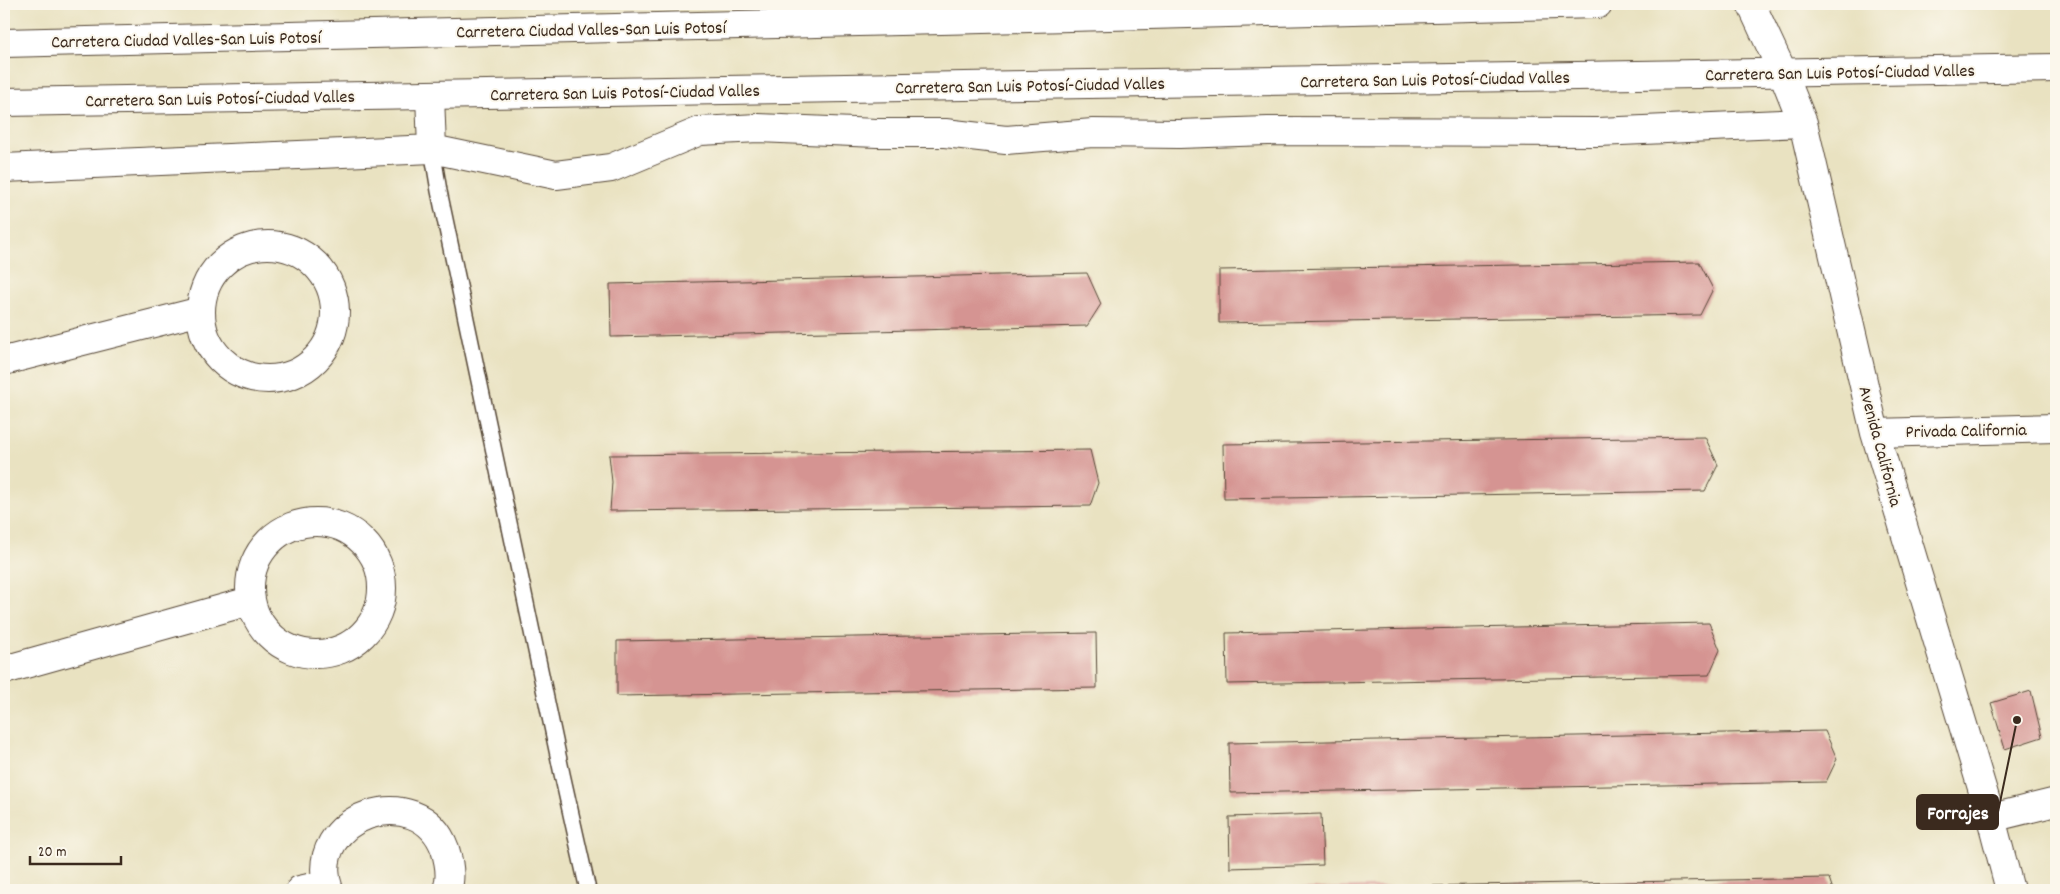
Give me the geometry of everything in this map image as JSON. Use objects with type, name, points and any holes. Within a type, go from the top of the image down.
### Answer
[{"type":"street","name":"Carretera Ciudad Valles-San Luis Potosí","points":[[4,43],[1598,4]]},
{"type":"street","name":"Avenida California","points":[[1751,4],[1783,73],[1803,123],[1875,433],[1991,818],[2010,890]]},
{"type":"street","name":"Carretera San Luis Potosí-Ciudad Valles","points":[[4,102],[2056,68]]},
{"type":"street","points":[[430,95],[432,149]]},
{"type":"street","points":[[4,168],[432,149],[556,175],[611,168],[700,131],[758,128],[877,133],[945,133],[1006,140],[1093,133],[1179,134],[1268,131],[1598,132],[1803,123]]},
{"type":"street","points":[[274,244],[294,249],[314,261],[327,278],[335,298],[336,321],[329,343],[315,361],[296,373],[274,379],[251,377],[231,368],[214,353],[204,333],[200,311],[204,289],[215,270],[232,255],[252,246],[274,244]]},
{"type":"street","points":[[4,361],[200,311]]},
{"type":"street","name":"Privada California","points":[[1875,433],[2056,428]]},
{"type":"street","points":[[309,522],[331,523],[352,532],[368,547],[379,566],[383,587],[379,609],[369,628],[353,644],[333,653],[311,655],[290,650],[277,642],[257,622],[250,601],[249,579],[256,558],[269,540],[288,528],[309,522]]},
{"type":"street","points":[[4,670],[250,601]]},
{"type":"street","points":[[1991,818],[2056,802]]},
{"type":"street","points":[[300,890],[328,887],[326,864],[331,846],[342,830],[357,818],[375,812],[394,810],[413,816],[429,825],[442,842],[450,862],[447,890]]},
{"type":"lane","points":[[432,149],[441,201],[553,735],[588,890]]},
{"type":"building","points":[[1699,262],[1713,289],[1700,315],[1219,323],[1219,270]]},
{"type":"building","points":[[1087,273],[1101,304],[1087,326],[611,337],[610,284]]},
{"type":"building","points":[[1705,437],[1718,465],[1705,491],[1224,499],[1223,444]]},
{"type":"building","points":[[1090,450],[1098,483],[1090,506],[610,511],[612,482],[609,455]]},
{"type":"building","points":[[1709,623],[1720,650],[1709,675],[1227,684],[1226,633]]},
{"type":"building","points":[[1096,633],[1097,688],[617,696],[617,641]]},
{"type":"building","points":[[2031,691],[2042,737],[2005,749],[1991,703]]},
{"type":"building","points":[[1825,731],[1837,759],[1826,782],[1230,793],[1229,743]]},
{"type":"building","points":[[1321,814],[1323,865],[1230,868],[1229,817]]},
{"type":"building","points":[[1829,878],[1833,890],[1269,890],[1269,889]]},
{"type":"place","name":"Forrajes","points":[[2017,720]]}]
